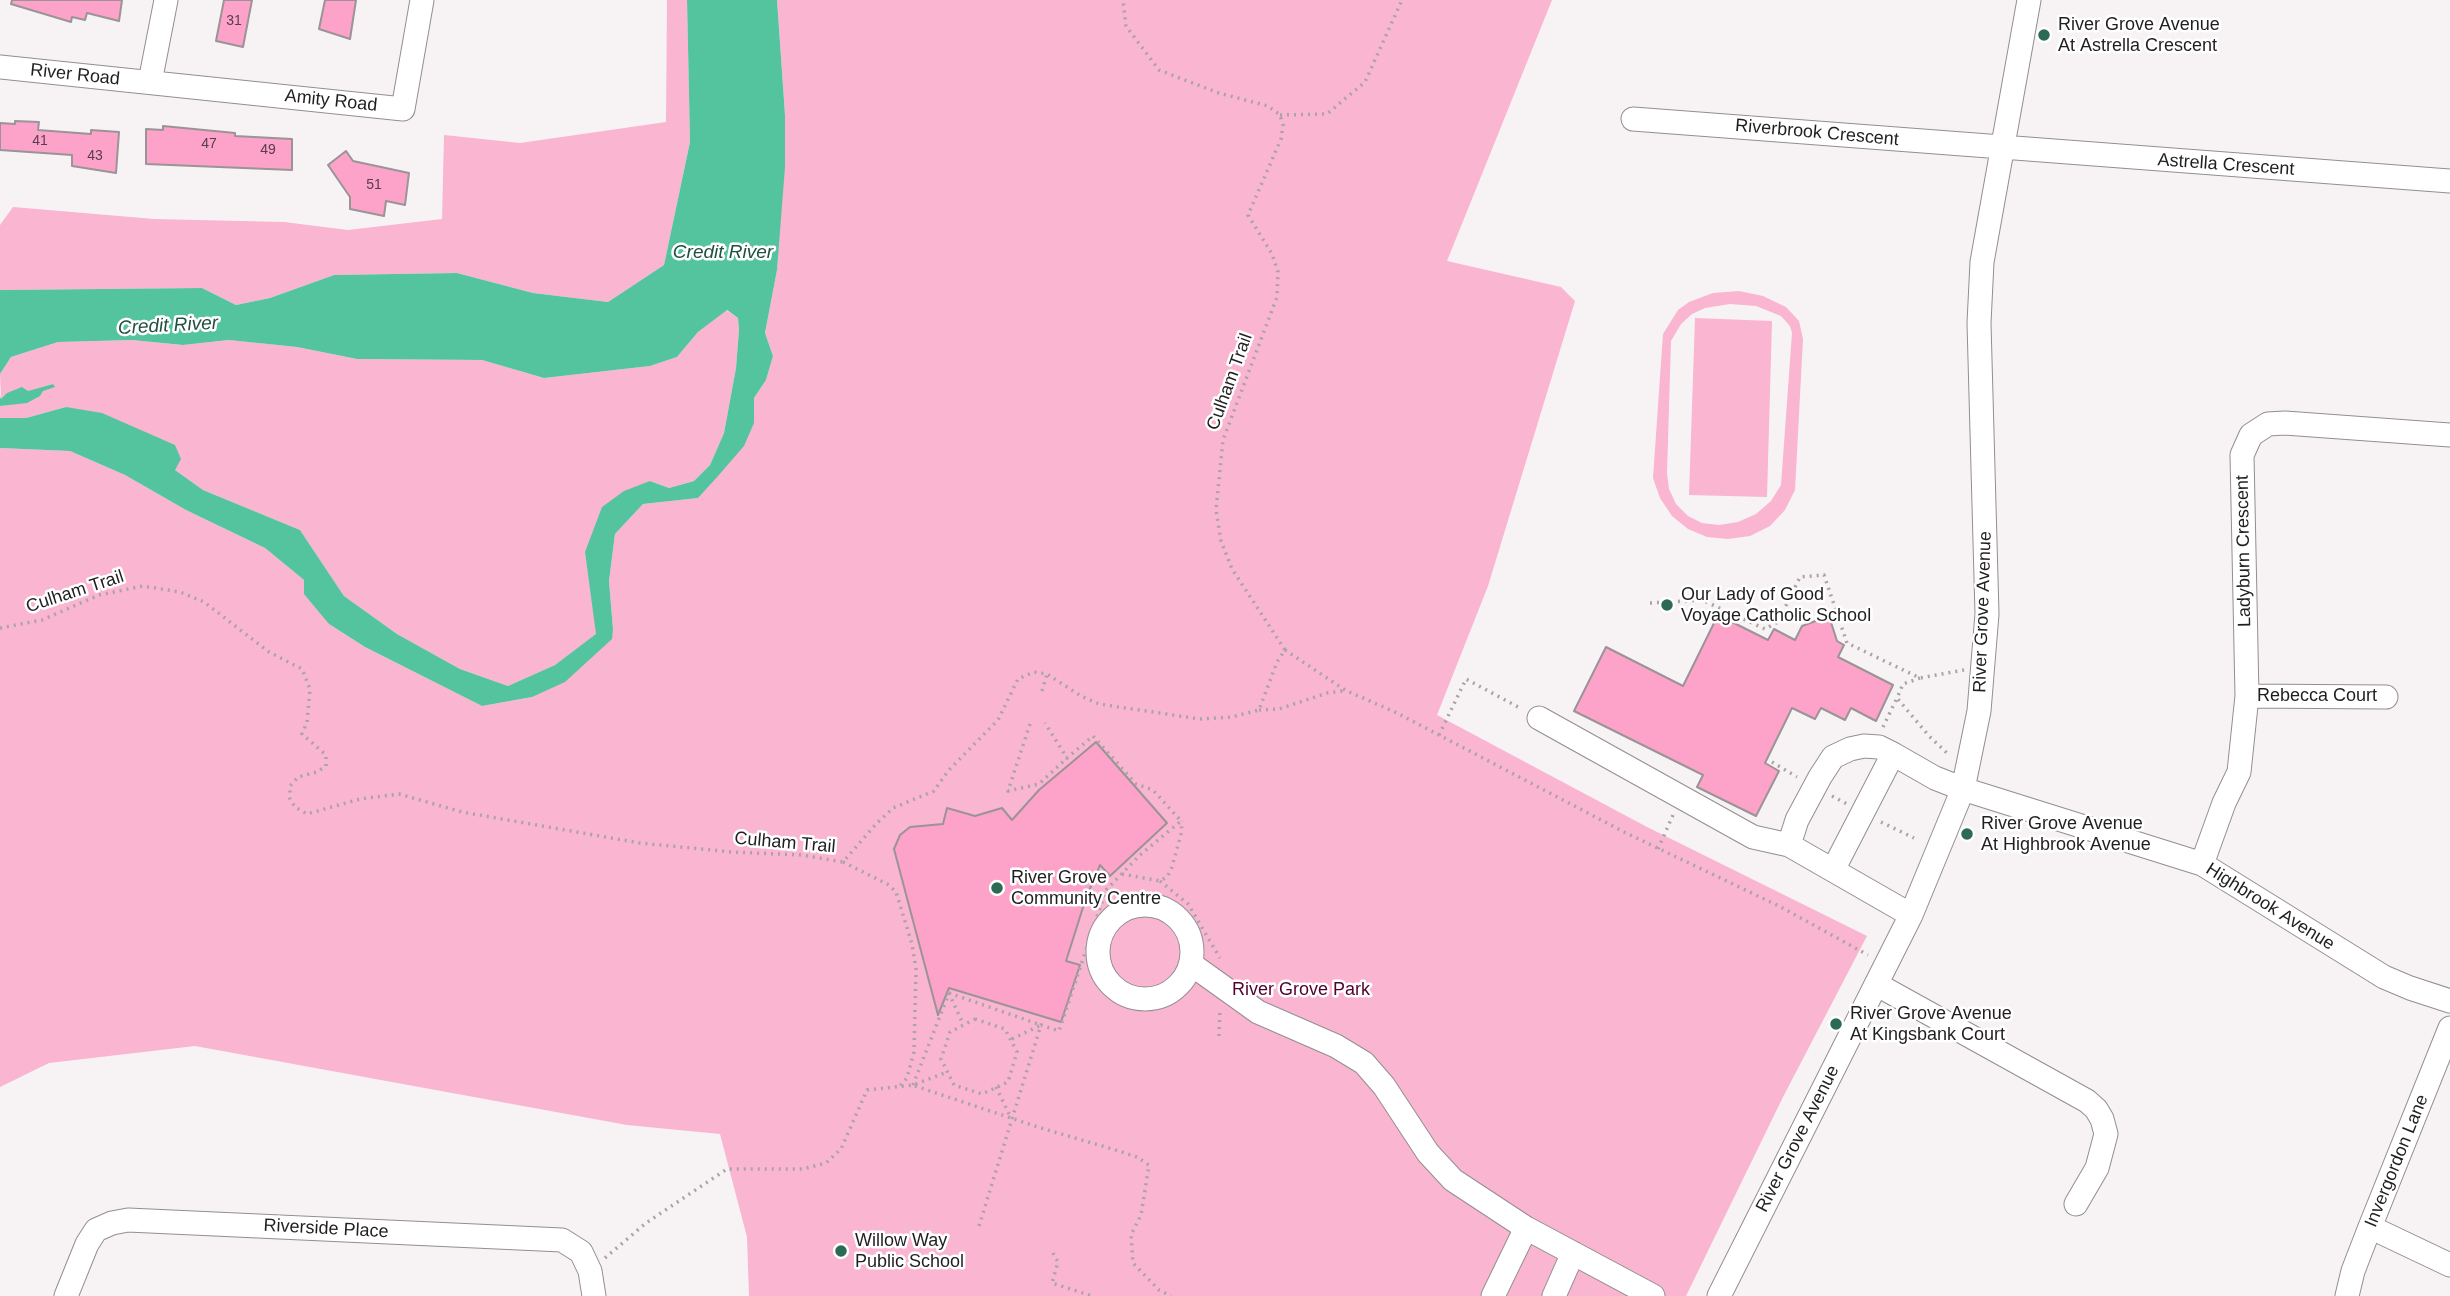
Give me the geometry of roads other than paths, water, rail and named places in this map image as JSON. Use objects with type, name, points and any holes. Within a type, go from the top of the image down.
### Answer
[{"type":"street","points":[[150,82],[166,0]]},
{"type":"street","name":"Amity Road","points":[[150,82],[403,108],[422,0]]},
{"type":"street","name":"River Grove Avenue","points":[[1719,1296],[1910,915],[1965,780],[1979,711],[1987,614],[1979,289],[2001,148],[2029,0]]},
{"type":"street","name":"River Road","points":[[0,67],[150,82]]},
{"type":"street","name":"Riverbrook Crescent","points":[[1633,119],[2001,148]]},
{"type":"street","name":"Astrella Crescent","points":[[2001,148],[2450,181]]},
{"type":"street","name":"Ladyburn Crescent","points":[[2202,864],[2224,803],[2239,772],[2247,696],[2242,455],[2251,435],[2267,424],[2285,423],[2450,435]]},
{"type":"street","name":"Rebecca Court","points":[[2247,696],[2386,697]]},
{"type":"street","points":[[1539,718],[1753,837],[1789,845],[1910,915]]},
{"type":"street","points":[[1789,845],[1797,820],[1833,757],[1850,749],[1879,747],[1893,754],[1833,870]]},
{"type":"street","name":"Highbrook Avenue","points":[[1893,754],[1935,778],[1965,780],[2202,864],[2384,977],[2450,1001]]},
{"type":"street","points":[[1141,905],[1168,911],[1191,939],[1191,964],[1187,976],[1168,994],[1150,999],[1134,999],[1107,981],[1098,960],[1100,937],[1112,918],[1128,908],[1141,905]]},
{"type":"street","points":[[1191,964],[1258,1013],[1336,1046],[1364,1063],[1384,1086],[1428,1153],[1452,1180],[1526,1228],[1653,1296]]},
{"type":"street","points":[[1876,984],[2087,1101],[2096,1110],[2102,1119],[2106,1135],[2097,1168],[2076,1203]]},
{"type":"street","name":"Invergordon Lane","points":[[2347,1296],[2353,1271],[2450,1028]]},
{"type":"street","name":"Riverside Place","points":[[66,1296],[87,1244],[96,1230],[128,1220],[562,1240],[581,1252],[590,1271],[594,1296]]},
{"type":"street","points":[[2370,1227],[2450,1265]]},
{"type":"street","points":[[1493,1296],[1526,1228]]},
{"type":"street","points":[[1554,1296],[1573,1253]]},
{"type":"water","name":"Credit River","points":[[687,0],[777,0],[785,115],[785,167],[777,270],[765,333],[773,356],[766,380],[754,398],[754,423],[744,446],[718,476],[698,498],[643,504],[615,534],[609,581],[612,639],[565,682],[532,697],[482,706],[365,647],[329,624],[304,594],[304,580],[265,548],[186,510],[125,475],[70,451],[0,448],[0,418],[26,418],[66,407],[102,413],[175,445],[181,459],[175,470],[203,490],[300,530],[344,596],[397,634],[460,669],[508,686],[555,665],[596,634],[585,552],[602,507],[624,491],[650,481],[669,488],[694,481],[710,465],[724,433],[736,368],[738,318],[727,310],[698,332],[677,357],[650,366],[544,378],[482,360],[357,359],[297,347],[229,340],[183,345],[132,340],[58,342],[11,357],[0,374],[0,290],[202,288],[236,305],[270,298],[334,275],[457,273],[533,293],[608,302],[664,265],[690,142]]},
{"type":"water","points":[[53,384],[55,387],[43,391],[40,396],[27,403],[0,406],[0,396],[1,399],[7,393],[22,387],[28,391]]},
{"type":"place","name":"River Grove Avenue At Astrella Crescent","points":[[2044,35]]},
{"type":"place","name":"Our Lady of Good Voyage Catholic School","points":[[1667,605]]},
{"type":"place","name":"River Grove Avenue At Highbrook Avenue","points":[[1967,834]]},
{"type":"place","name":"River Grove Community Centre","points":[[997,888]]},
{"type":"place","name":"River Grove Avenue At Kingsbank Court","points":[[1836,1024]]},
{"type":"place","name":"Willow Way Public School","points":[[841,1251]]},
{"type":"park label","name":"River Grove Park","points":[[1301,990]]}]
